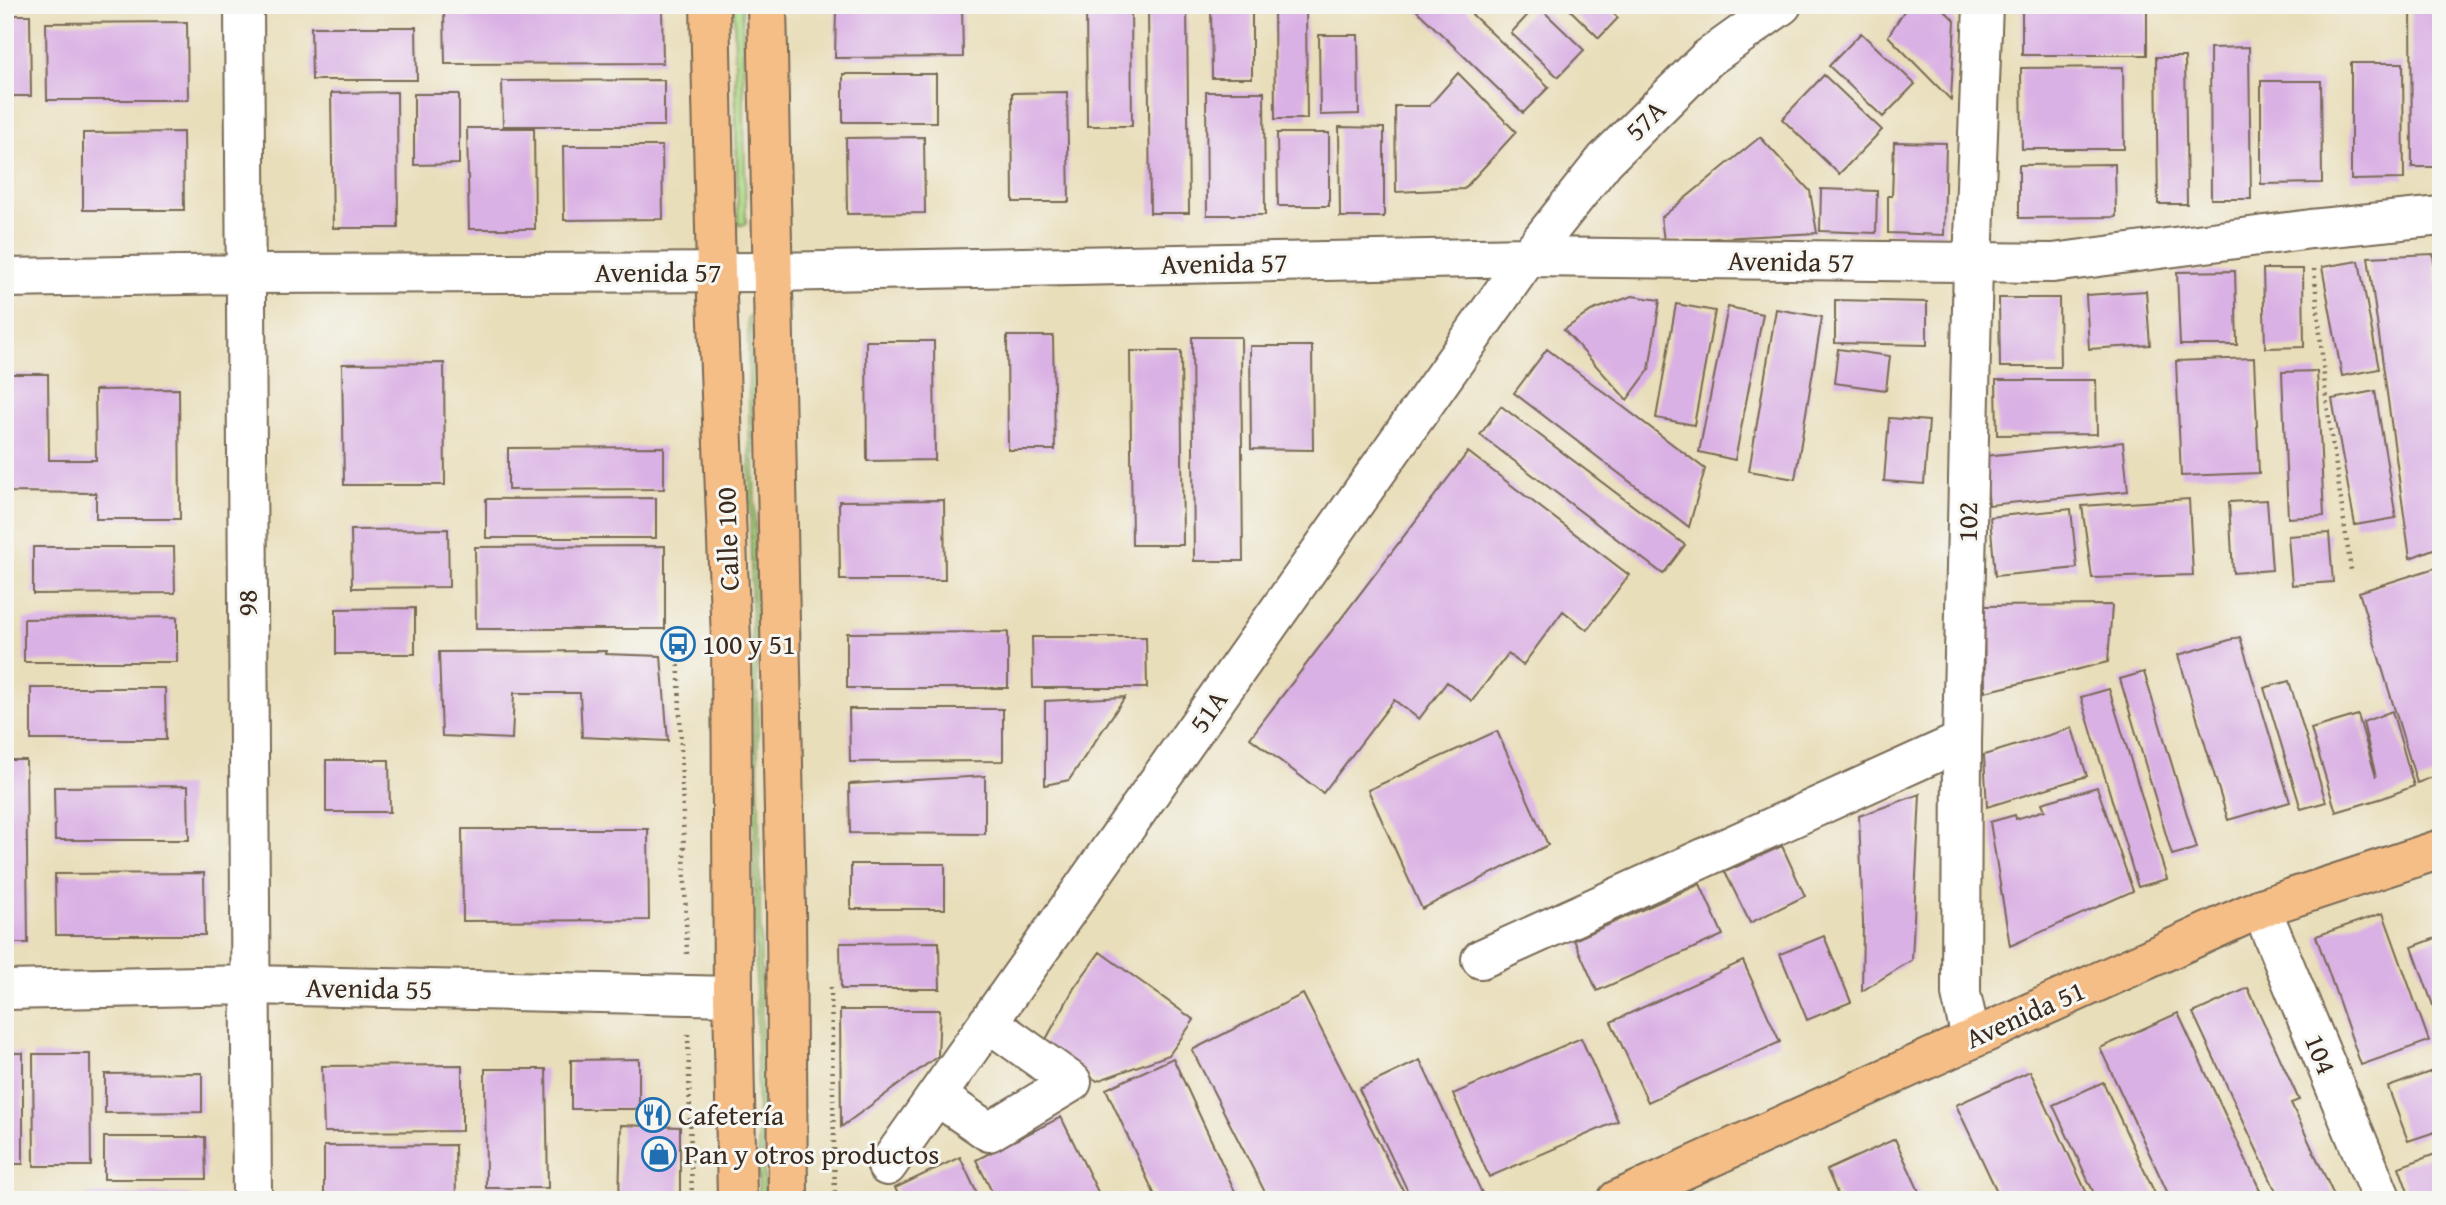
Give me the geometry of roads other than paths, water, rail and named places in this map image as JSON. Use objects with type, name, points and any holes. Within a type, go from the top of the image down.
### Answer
[{"type":"main road","name":"Calle 100","points":[[710,5],[716,273],[731,639],[737,1200]]},
{"type":"main road","name":"Calle 100","points":[[767,5],[786,894],[788,1200]]},
{"type":"main road","name":"Avenida 51","points":[[1618,1200],[2261,908],[2441,849]]},
{"type":"street","name":"98","points":[[244,5],[252,1200]]},
{"type":"street","name":"57A","points":[[1528,257],[1605,160],[1708,58],[1782,5]]},
{"type":"street","name":"102","points":[[1971,1038],[1961,994],[1962,741],[1973,264],[1983,5]]},
{"type":"street","name":"Avenida 57","points":[[5,278],[245,274],[716,273],[1528,257],[2053,263],[2311,229],[2441,216]]},
{"type":"street","name":"51A","points":[[887,1166],[1528,257]]},
{"type":"street","points":[[1481,959],[1962,741]]},
{"type":"street","name":"104","points":[[2261,908],[2382,1200]]},
{"type":"street","name":"Avenida 55","points":[[5,990],[250,985],[733,996]]},
{"type":"street","points":[[937,1096],[989,1132],[1072,1082],[988,1022]]},
{"type":"place","name":"100 y 51","points":[[678,644]]},
{"type":"place","name":"Cafetería","points":[[653,1115]]},
{"type":"place","name":"Pan y otros productos","points":[[659,1154]]}]
